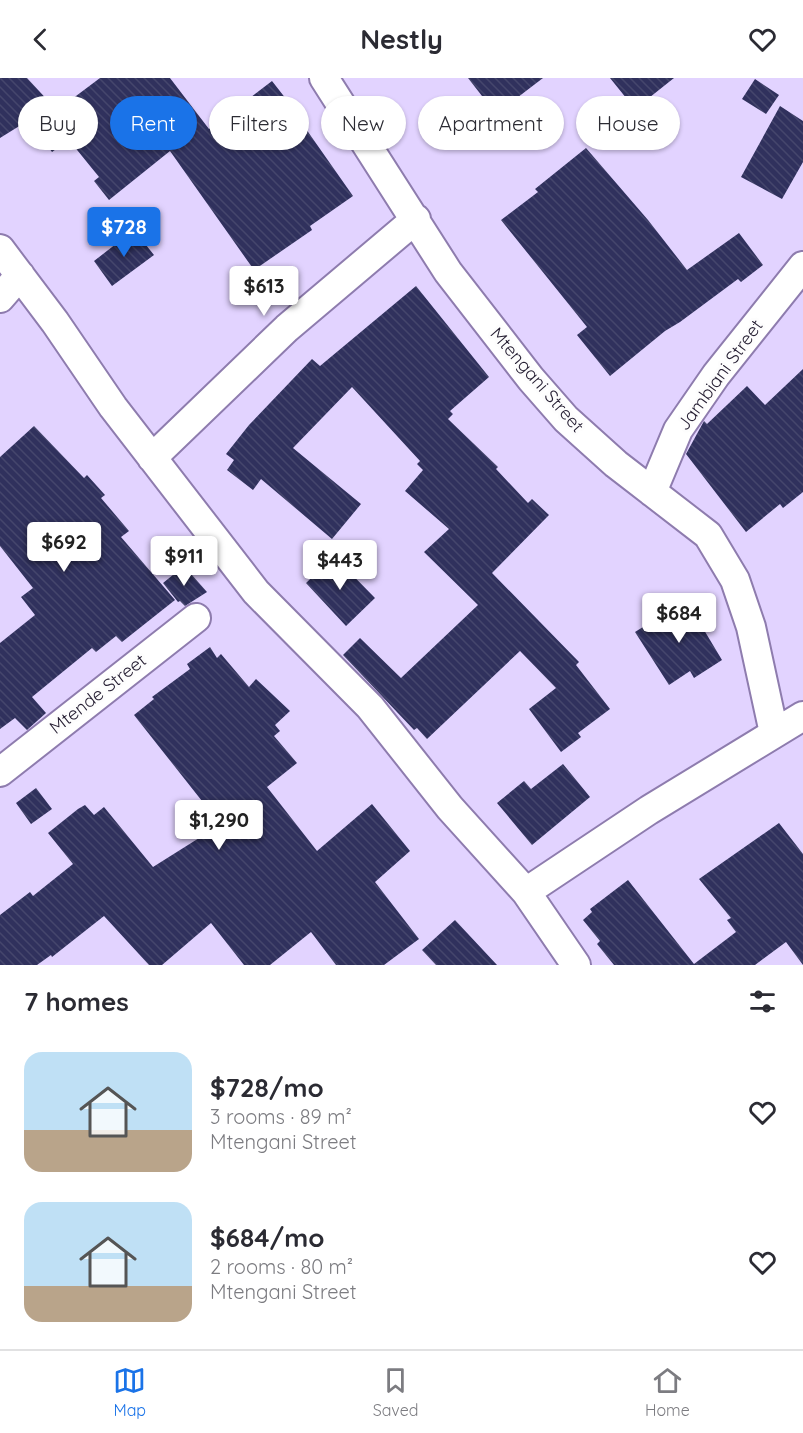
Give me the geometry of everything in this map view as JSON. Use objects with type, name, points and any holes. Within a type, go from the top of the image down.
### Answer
[{"type":"street","name":"Mtengani Street","points":[[324,78],[448,272],[531,379],[566,419],[652,492],[708,535],[735,580],[751,627],[774,733]]},
{"type":"street","points":[[152,458],[287,328],[416,219]]},
{"type":"street","points":[[0,249],[113,407],[256,592],[370,707],[450,808],[526,892],[576,965]]},
{"type":"street","name":"Jambiani Street","points":[[652,492],[678,430],[716,375],[803,266]]},
{"type":"street","points":[[0,298],[20,275]]},
{"type":"street","name":"Mtende Street","points":[[0,772],[196,618]]},
{"type":"street","points":[[526,892],[803,716]]},
{"type":"building","points":[[0,78],[27,78],[44,96],[18,96],[18,127],[0,138]]},
{"type":"building","points":[[100,78],[170,78],[184,96],[110,96],[110,150],[197,150],[197,113],[209,129],[209,150],[309,150],[309,133],[353,196],[310,226],[312,230],[254,270],[170,151],[109,200],[94,181],[99,177],[77,150],[98,150],[98,96],[76,96]]},
{"type":"building","points":[[468,78],[543,78],[520,96],[482,96]]},
{"type":"building","points":[[610,78],[674,78],[651,96],[625,96]]},
{"type":"building","points":[[755,79],[779,95],[766,114],[742,99]]},
{"type":"building","points":[[272,81],[284,96],[252,96]]},
{"type":"building","points":[[780,106],[803,121],[803,162],[782,199],[741,177]]},
{"type":"building","points":[[584,150],[588,150],[648,220],[687,270],[739,233],[763,265],[741,282],[738,279],[665,331],[610,376],[577,335],[587,327],[501,220],[538,192],[535,189]]},
{"type":"building","points":[[134,230],[154,255],[112,286],[94,261]]},
{"type":"building","points":[[416,286],[489,377],[450,411],[453,414],[448,419],[498,467],[496,469],[528,503],[532,499],[549,515],[492,573],[579,662],[576,665],[610,709],[578,733],[581,737],[561,752],[529,709],[556,688],[520,651],[427,739],[417,728],[414,730],[343,655],[360,638],[401,678],[478,605],[424,552],[449,529],[405,491],[423,470],[417,464],[420,461],[352,387],[293,448],[361,504],[332,539],[261,479],[253,490],[227,470],[234,460],[226,454],[249,425],[312,359],[320,366]]},
{"type":"building","points":[[803,369],[803,492],[783,508],[780,504],[746,532],[686,454],[704,421],[707,424],[747,386],[765,405]]},
{"type":"building","points":[[34,426],[84,478],[87,475],[105,495],[101,498],[129,531],[121,537],[175,600],[122,642],[116,636],[96,652],[92,648],[32,697],[46,713],[27,730],[15,718],[0,729],[0,643],[35,615],[21,597],[33,588],[0,546],[0,457]]},
{"type":"building","points":[[334,556],[375,598],[346,626],[306,583]]},
{"type":"building","points":[[184,566],[207,592],[185,606],[180,601],[178,602],[163,583]]},
{"type":"building","points":[[686,600],[722,660],[694,678],[690,671],[669,685],[635,632]]},
{"type":"building","points":[[210,647],[217,658],[221,654],[249,687],[256,679],[290,711],[275,725],[280,731],[274,736],[297,763],[267,787],[317,851],[372,804],[410,851],[375,882],[419,939],[384,965],[336,965],[311,932],[270,965],[244,965],[211,923],[162,965],[149,965],[104,916],[52,957],[51,955],[37,965],[0,965],[0,915],[30,892],[33,896],[73,864],[48,833],[78,809],[85,805],[94,815],[104,807],[153,867],[215,828],[212,824],[217,820],[134,715],[154,699],[152,697],[190,669],[187,664]]},
{"type":"building","points":[[563,764],[590,797],[532,845],[497,803],[524,781],[531,789]]},
{"type":"building","points":[[36,788],[52,809],[31,824],[16,803]]},
{"type":"building","points":[[779,823],[803,854],[803,965],[786,942],[755,965],[614,965],[597,944],[600,941],[583,920],[592,912],[590,909],[628,880],[694,964],[736,932],[727,920],[731,918],[699,879]]},
{"type":"building","points":[[455,920],[497,965],[436,965],[422,950]]}]
